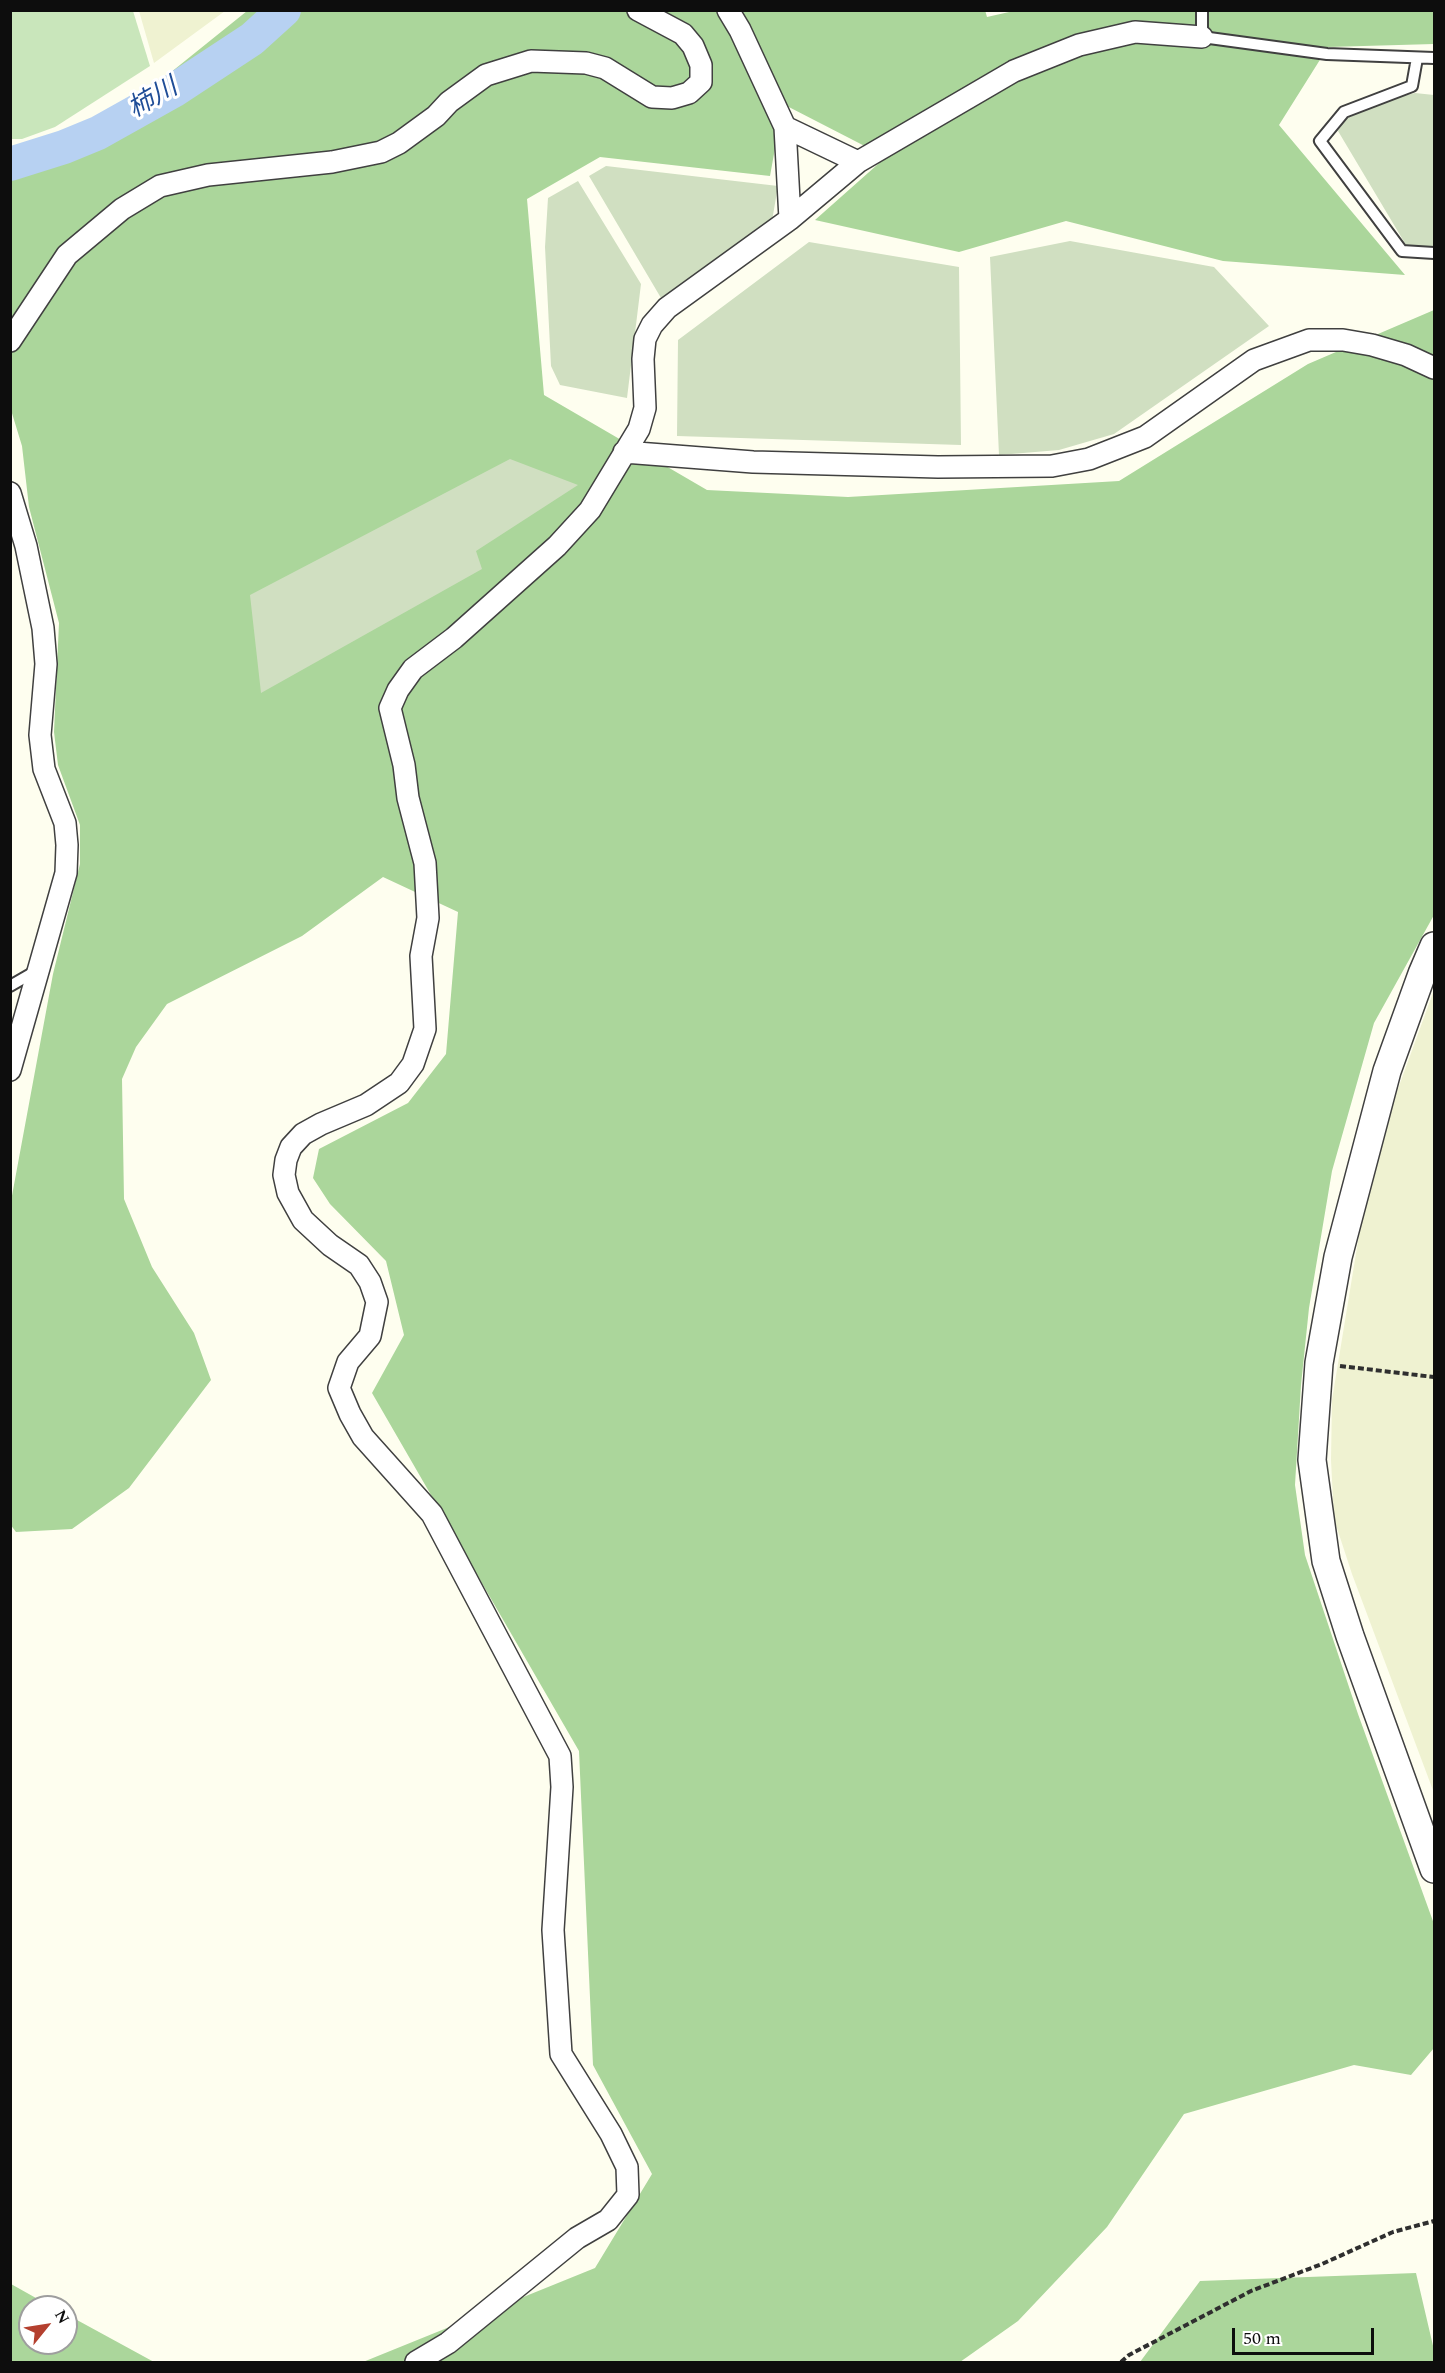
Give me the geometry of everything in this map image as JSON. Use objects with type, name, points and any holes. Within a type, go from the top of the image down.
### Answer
[{"type":"street","points":[[10,341],[67,255],[122,209],[160,186],[208,175],[341,161],[381,152],[399,143],[436,116],[449,102],[486,75],[531,62],[586,63],[604,69],[652,97],[672,98],[689,93],[701,82],[701,64],[693,46],[683,34],[638,10]]},
{"type":"street","points":[[728,10],[740,30],[785,127],[790,219]]},
{"type":"street","points":[[416,2362],[448,2343],[577,2238],[608,2220],[628,2196],[627,2166],[611,2134],[561,2054],[553,1930],[562,1787],[560,1756],[432,1514],[363,1437],[350,1414],[339,1388],[348,1362],[370,1336],[377,1302],[370,1282],[359,1265],[330,1245],[303,1220],[288,1193],[284,1175],[291,1147],[303,1134],[366,1105],[399,1083],[413,1064],[425,1029],[421,956],[428,918],[425,863],[408,798],[404,765],[390,708],[398,690],[413,669],[454,638],[557,546],[590,510],[639,429],[645,408],[643,359],[645,339],[652,326],[667,308],[790,219],[858,162],[1014,71],[1079,45],[1135,32],[1202,37]]},
{"type":"street","points":[[785,127],[858,162]]},
{"type":"street","points":[[624,452],[753,462],[939,467],[1052,466],[1089,459],[1145,438],[1254,360],[1309,340],[1343,340],[1372,345],[1406,355],[1434,368]]},
{"type":"street","points":[[10,493],[26,546],[43,628],[46,664],[40,735],[44,769],[65,823],[68,845],[66,873],[41,968],[10,1070]]},
{"type":"street","points":[[1434,946],[1387,1071],[1338,1257],[1319,1363],[1312,1460],[1326,1562],[1350,1636],[1434,1869]]},
{"type":"lane","points":[[1202,10],[1202,37],[1328,54],[1434,58]]},
{"type":"lane","points":[[1417,58],[1412,86],[1344,112],[1320,141],[1402,251],[1434,253]]},
{"type":"lane","points":[[10,986],[41,968]]},
{"type":"path","points":[[1319,1363],[1434,1377]]},
{"type":"path","points":[[1121,2362],[1129,2355],[1251,2291],[1322,2264],[1393,2232],[1434,2221]]},
{"type":"green space","points":[[139,10],[225,11],[154,63]]},
{"type":"green space","points":[[985,10],[987,17],[1018,10],[1434,11],[1434,44],[1328,47],[1279,125],[1405,275],[1223,261],[1066,221],[959,252],[815,220],[886,157],[783,104],[770,176],[600,157],[527,199],[544,395],[707,490],[848,497],[1119,481],[1308,364],[1434,310],[1434,915],[1374,1023],[1332,1171],[1309,1308],[1301,1385],[1295,1485],[1305,1555],[1358,1714],[1434,1924],[1434,2048],[1411,2075],[1354,2065],[1184,2114],[1107,2227],[1018,2321],[960,2362],[363,2362],[595,2268],[652,2174],[593,2065],[579,1751],[372,1393],[404,1335],[386,1261],[330,1204],[313,1178],[319,1149],[408,1103],[446,1054],[458,912],[383,877],[302,936],[167,1004],[136,1047],[122,1079],[124,1199],[152,1267],[194,1333],[211,1380],[129,1488],[72,1529],[16,1532],[10,1524],[11,1201],[53,974],[80,864],[80,825],[58,765],[54,732],[59,623],[29,507],[22,446],[11,410],[10,150],[32,147],[87,122],[165,77],[247,11]]},
{"type":"green space","points":[[10,11],[133,11],[150,66],[55,127],[22,139],[11,139]]},
{"type":"green space","points":[[1415,93],[1434,95],[1434,247],[1406,245],[1338,131],[1345,119],[1391,99]]},
{"type":"green space","points":[[606,166],[778,186],[772,221],[661,298],[589,176]]},
{"type":"green space","points":[[578,181],[641,284],[627,398],[560,385],[551,366],[545,247],[548,198]]},
{"type":"green space","points":[[1070,241],[1214,267],[1269,326],[1114,434],[1059,450],[999,455],[990,257]]},
{"type":"green space","points":[[809,242],[959,267],[961,445],[677,436],[678,340]]},
{"type":"green space","points":[[510,459],[578,485],[476,551],[482,569],[261,693],[250,595]]},
{"type":"green space","points":[[1434,990],[1434,1793],[1352,1574],[1334,1519],[1331,1460],[1332,1400],[1361,1223],[1387,1119]]},
{"type":"green space","points":[[1416,2273],[1434,2350],[1434,2362],[1140,2362],[1200,2281]]},
{"type":"green space","points":[[11,2284],[31,2295],[18,2295],[18,2355],[78,2355],[78,2321],[154,2362],[11,2362]]},
{"type":"waterway","name":"柿川","points":[[10,164],[64,147],[98,133],[173,91],[252,39],[284,10]]}]
